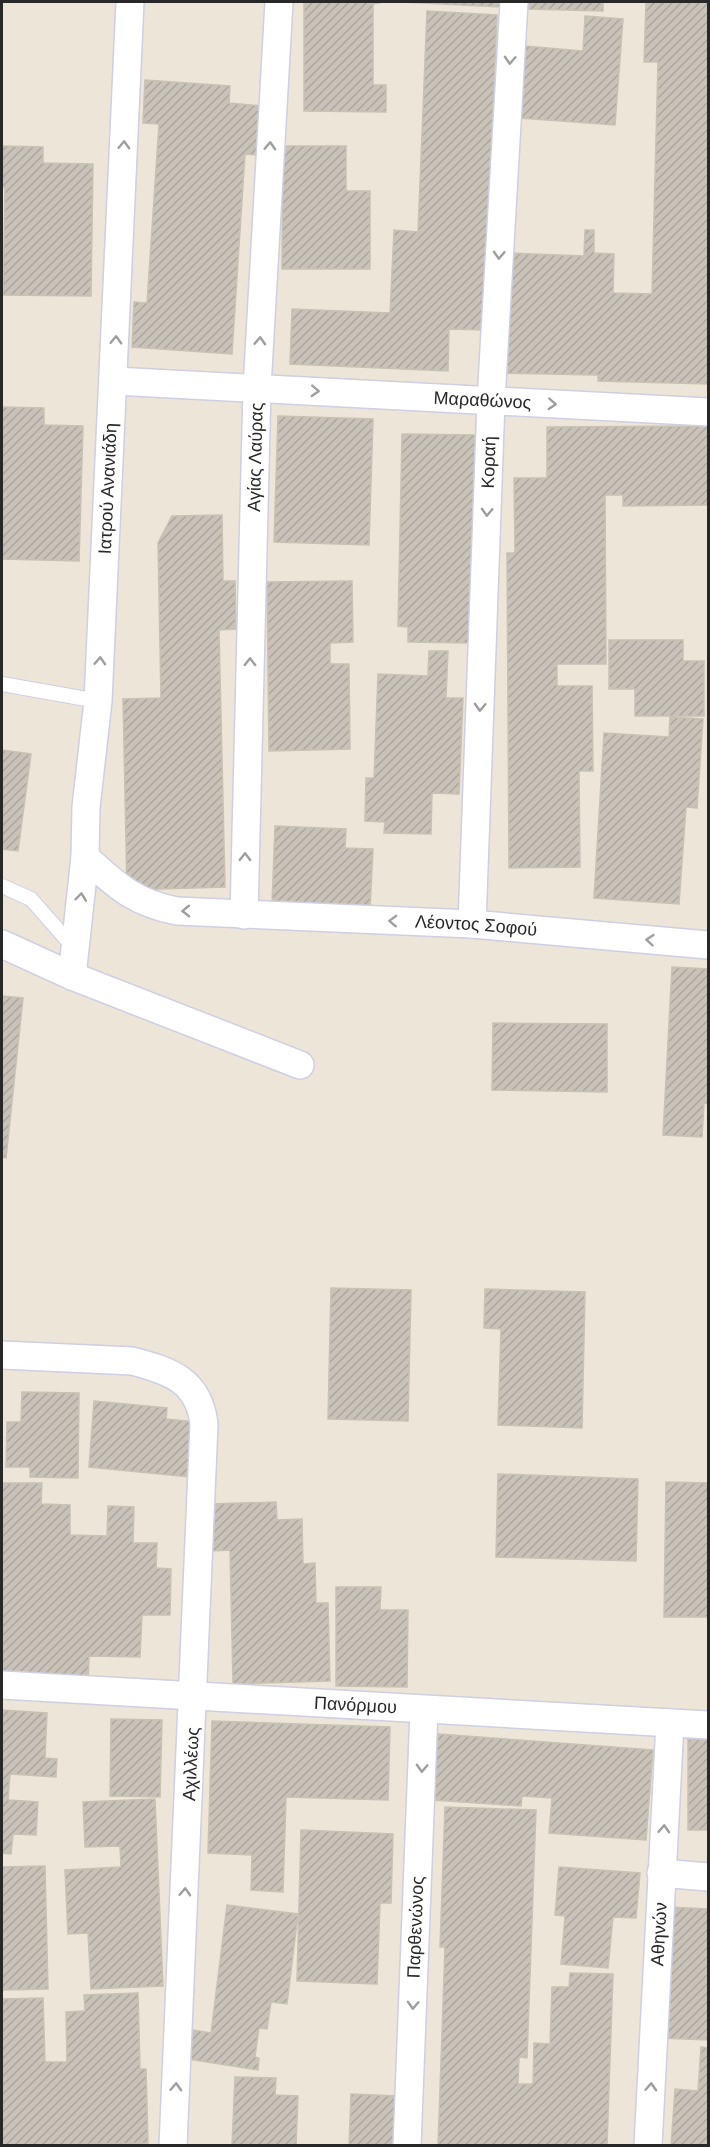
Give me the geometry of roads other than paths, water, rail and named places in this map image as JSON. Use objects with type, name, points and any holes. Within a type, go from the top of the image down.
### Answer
[{"type":"street","name":"Ιατρού Ανανιάδη","points":[[72,976],[85,857],[86,807],[98,701],[130,2]]},
{"type":"street","name":"Αγίας Λαύρας","points":[[244,915],[257,388],[279,2]]},
{"type":"street","name":"Κοραή","points":[[472,924],[491,401],[514,2]]},
{"type":"street","name":"Μαραθώνος","points":[[114,381],[708,412]]},
{"type":"street","name":"Λέοντος Σοφού","points":[[85,857],[121,890],[157,907],[244,915],[472,924],[708,945]]},
{"type":"street","points":[[2,944],[72,976],[300,1065]]},
{"type":"street","name":"Αχιλλέως","points":[[2,1355],[132,1361],[150,1366],[190,1386],[202,1404],[204,1424],[194,1696],[173,2145]]},
{"type":"street","name":"Πανόρμου","points":[[2,1685],[708,1725]]},
{"type":"street","name":"Παρθενώνος","points":[[407,2145],[424,1710]]},
{"type":"street","name":"Αθηνών","points":[[648,2145],[670,1723]]},
{"type":"street","points":[[661,1873],[708,1877]]},
{"type":"lane","points":[[2,684],[98,701]]},
{"type":"lane","points":[[2,886],[31,899],[74,948]]}]
